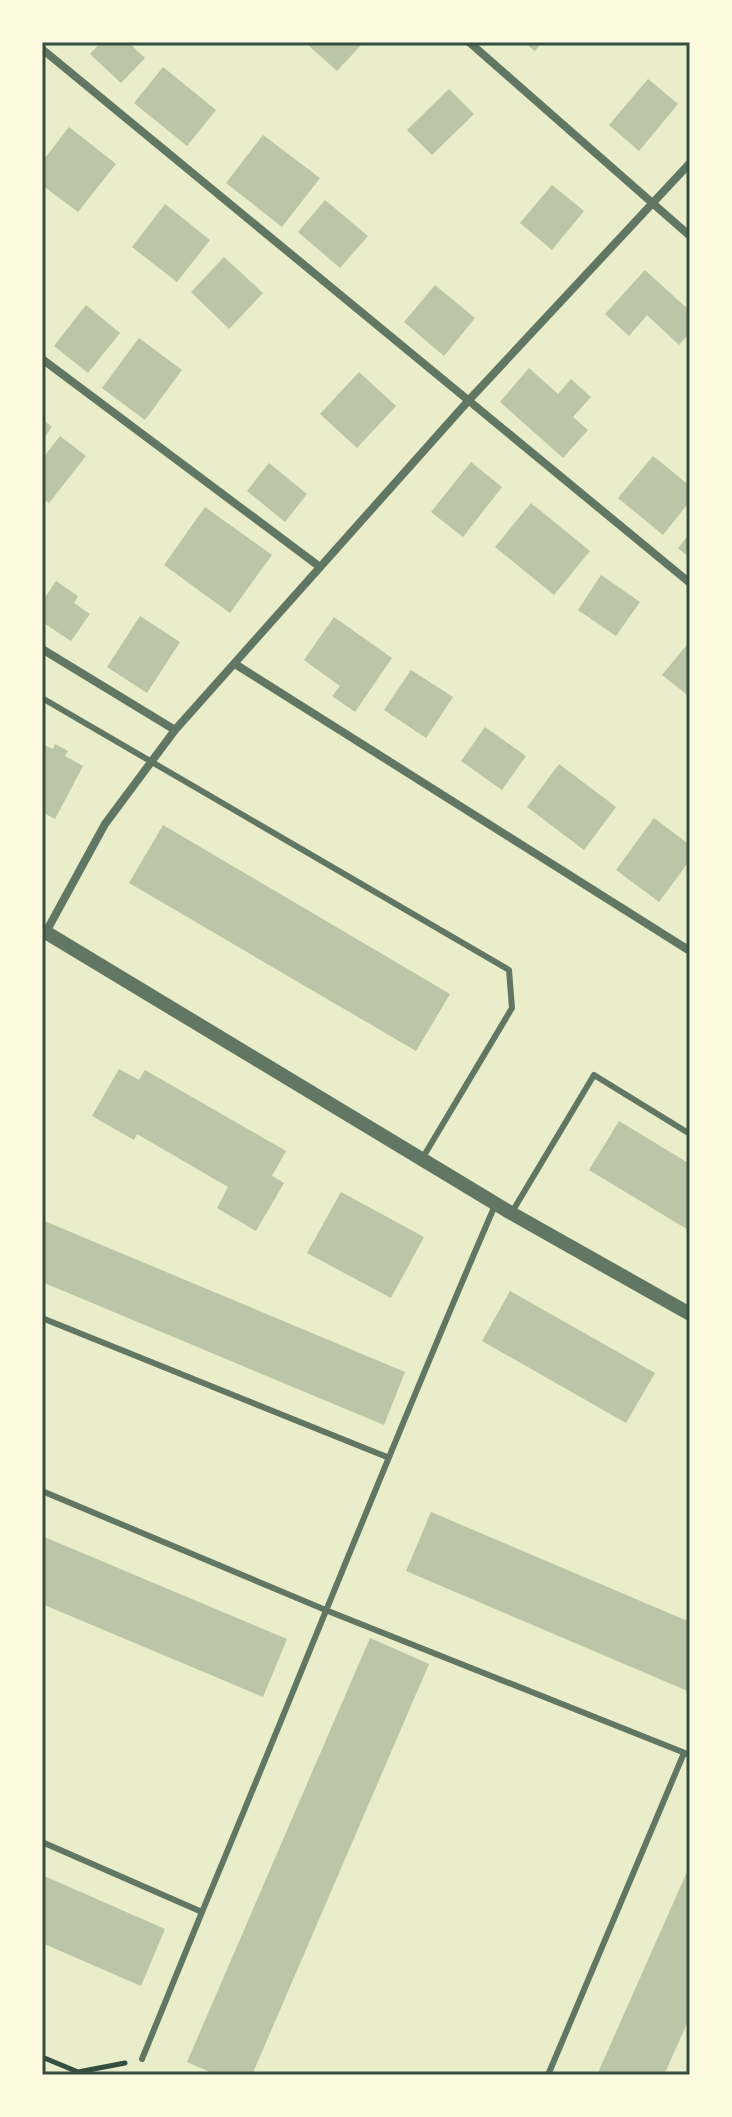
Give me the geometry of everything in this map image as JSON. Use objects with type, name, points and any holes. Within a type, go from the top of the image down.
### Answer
[{"type":"street","points":[[469,42],[690,236]]},
{"type":"street","points":[[42,49],[690,583]]},
{"type":"street","points":[[690,163],[469,400],[175,730],[105,824],[44,931],[511,1213],[690,1314]]},
{"type":"street","points":[[42,359],[320,567]]},
{"type":"street","points":[[42,649],[175,730]]},
{"type":"street","points":[[235,664],[690,951]]},
{"type":"lane","points":[[42,698],[509,970],[512,1008],[422,1159]]},
{"type":"lane","points":[[511,1213],[594,1075],[690,1134]]},
{"type":"lane","points":[[142,2059],[328,1611],[387,1457],[496,1203]]},
{"type":"lane","points":[[42,1318],[387,1457]]},
{"type":"lane","points":[[42,1491],[328,1611],[687,1754],[548,2075]]},
{"type":"lane","points":[[42,1842],[202,1912]]},
{"type":"path","points":[[42,2057],[78,2072],[142,2059]]},
{"type":"path","points":[[111,2065],[122,2070]]},
{"type":"building","points":[[101,42],[128,42],[145,58],[121,83],[90,54]]},
{"type":"building","points":[[310,42],[364,42],[337,71],[308,45]]},
{"type":"building","points":[[523,42],[542,42],[535,51]]},
{"type":"building","points":[[163,67],[216,110],[187,146],[134,103]]},
{"type":"building","points":[[648,79],[678,104],[639,151],[609,125]]},
{"type":"building","points":[[449,89],[474,114],[432,155],[407,130]]},
{"type":"building","points":[[69,127],[116,164],[78,212],[42,185],[42,162]]},
{"type":"building","points":[[263,135],[320,178],[282,227],[226,183]]},
{"type":"building","points":[[552,185],[584,211],[552,250],[520,223]]},
{"type":"building","points":[[325,200],[368,236],[340,268],[298,232]]},
{"type":"building","points":[[165,204],[210,240],[177,282],[132,247]]},
{"type":"building","points":[[224,257],[263,293],[229,329],[191,292]]},
{"type":"building","points":[[645,270],[690,311],[690,333],[679,345],[647,315],[629,336],[605,314]]},
{"type":"building","points":[[435,285],[475,318],[444,356],[404,322]]},
{"type":"building","points":[[86,305],[120,333],[88,373],[54,346]]},
{"type":"building","points":[[139,338],[182,370],[145,420],[102,388]]},
{"type":"building","points":[[529,368],[558,394],[571,379],[591,397],[573,417],[588,430],[563,458],[500,402]]},
{"type":"building","points":[[359,372],[396,406],[357,448],[320,414]]},
{"type":"building","points":[[42,419],[52,427],[42,441]]},
{"type":"building","points":[[60,436],[86,456],[49,503],[42,498],[42,459]]},
{"type":"building","points":[[653,456],[690,486],[690,501],[663,535],[618,498]]},
{"type":"building","points":[[471,462],[502,487],[463,537],[431,512]]},
{"type":"building","points":[[269,463],[307,494],[285,522],[247,491]]},
{"type":"building","points":[[531,503],[590,551],[554,595],[495,547]]},
{"type":"building","points":[[205,507],[272,555],[230,613],[164,565]]},
{"type":"building","points":[[690,533],[690,558],[678,548]]},
{"type":"building","points":[[601,575],[640,602],[616,636],[578,610]]},
{"type":"building","points":[[56,581],[78,596],[74,603],[90,614],[71,641],[42,622],[42,602]]},
{"type":"building","points":[[140,616],[180,642],[147,693],[107,667]]},
{"type":"building","points":[[334,617],[392,658],[355,712],[332,696],[340,686],[304,660]]},
{"type":"building","points":[[690,641],[690,697],[662,675]]},
{"type":"building","points":[[411,670],[453,697],[426,738],[384,710]]},
{"type":"building","points":[[485,727],[526,756],[502,790],[461,761]]},
{"type":"building","points":[[42,744],[53,749],[55,744],[68,751],[65,756],[83,766],[55,819],[42,812]]},
{"type":"building","points":[[559,764],[616,807],[584,850],[527,807]]},
{"type":"building","points":[[654,818],[690,845],[690,860],[659,902],[616,870]]},
{"type":"building","points":[[163,825],[450,994],[416,1051],[129,883]]},
{"type":"building","points":[[119,1069],[139,1080],[145,1070],[286,1151],[272,1176],[284,1183],[256,1231],[217,1208],[228,1187],[137,1134],[134,1140],[92,1116]]},
{"type":"building","points":[[619,1121],[690,1164],[690,1231],[589,1170]]},
{"type":"building","points":[[341,1192],[424,1237],[391,1298],[307,1253]]},
{"type":"building","points":[[42,1220],[405,1372],[384,1425],[42,1282]]},
{"type":"building","points":[[510,1291],[655,1373],[626,1423],[482,1341]]},
{"type":"building","points":[[431,1512],[690,1622],[690,1692],[406,1571]]},
{"type":"building","points":[[42,1536],[287,1639],[263,1697],[42,1604]]},
{"type":"building","points":[[370,1638],[429,1664],[252,2075],[217,2075],[187,2062]]},
{"type":"building","points":[[690,1865],[690,2017],[664,2075],[597,2075]]},
{"type":"building","points":[[42,1875],[165,1929],[141,1986],[42,1943]]}]
